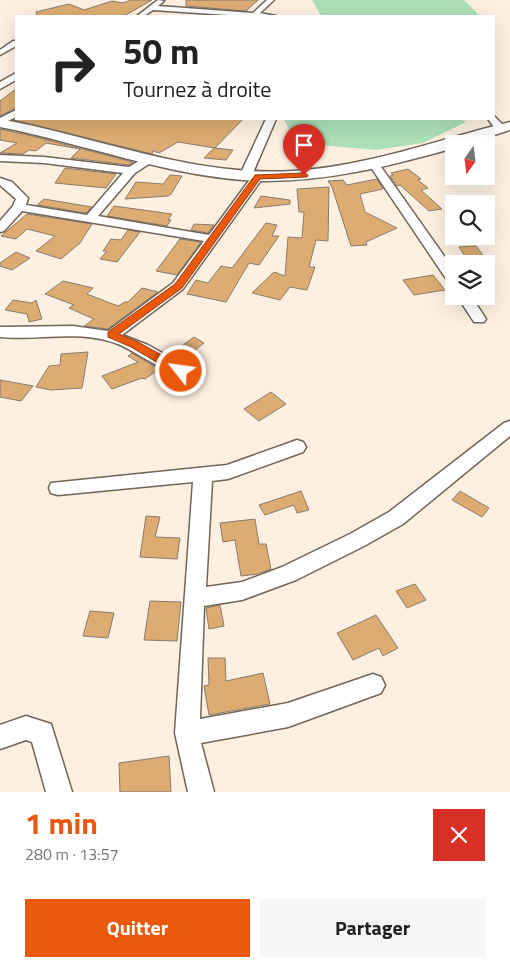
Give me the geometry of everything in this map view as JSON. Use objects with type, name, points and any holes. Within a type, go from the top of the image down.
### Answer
[{"type":"main road","points":[[0,122],[204,170],[252,176],[332,174],[375,166],[501,125]]},
{"type":"street","points":[[142,15],[163,0]]},
{"type":"street","points":[[152,8],[254,15],[271,0]]},
{"type":"street","points":[[206,11],[218,2]]},
{"type":"street","points":[[0,53],[15,44]]},
{"type":"street","points":[[0,86],[15,77]]},
{"type":"street","points":[[0,122],[15,114]]},
{"type":"street","points":[[112,335],[178,286],[213,239],[252,176],[271,120]]},
{"type":"street","points":[[0,158],[44,160],[131,171]]},
{"type":"street","points":[[89,220],[131,171],[152,158]]},
{"type":"street","points":[[375,166],[445,267]]},
{"type":"street","points":[[0,181],[8,184],[22,198],[19,207],[0,228]]},
{"type":"street","points":[[19,207],[213,239]]},
{"type":"street","points":[[470,305],[479,319]]},
{"type":"street","points":[[0,332],[21,334],[74,330],[112,335],[135,344],[181,371]]},
{"type":"street","points":[[194,598],[242,591],[289,574],[357,540],[396,518],[510,427]]},
{"type":"street","points":[[58,488],[203,476],[228,472],[297,447]]},
{"type":"street","points":[[201,792],[187,733],[203,476]]},
{"type":"street","points":[[187,733],[288,715],[373,685]]},
{"type":"street","points":[[0,737],[26,728],[42,733],[59,792]]},
{"type":"green space","points":[[312,0],[464,0],[479,15],[320,15]]},
{"type":"green space","points":[[284,120],[462,120],[466,122],[423,143],[376,150],[295,143]]},
{"type":"building","points":[[131,0],[152,0],[126,15],[37,15],[36,12],[69,4],[84,10],[112,1],[123,3]]},
{"type":"building","points":[[186,0],[258,0],[246,11],[186,6]]},
{"type":"building","points":[[15,90],[15,108],[0,116],[0,101]]},
{"type":"building","points":[[14,120],[242,120],[215,148],[178,142],[159,153],[153,151],[152,154]]},
{"type":"building","points":[[0,129],[133,162],[129,165],[71,158],[80,149],[46,143],[36,151],[29,150],[23,154],[0,153],[17,143],[0,140]]},
{"type":"building","points":[[214,148],[233,150],[226,160],[204,158]]},
{"type":"building","points":[[65,168],[116,174],[106,188],[55,183]]},
{"type":"building","points":[[408,169],[421,179],[418,180],[428,188],[421,190],[442,209],[429,211],[400,185],[397,186],[390,176],[393,175],[391,173]]},
{"type":"building","points":[[170,175],[182,176],[168,196],[125,199],[136,182],[163,184]]},
{"type":"building","points":[[377,179],[383,189],[360,194],[365,212],[397,228],[366,242],[367,245],[351,246],[332,187],[328,181],[343,180],[347,185]]},
{"type":"building","points":[[329,187],[328,241],[316,240],[309,267],[315,267],[307,290],[290,287],[280,300],[252,293],[274,272],[285,276],[288,237],[302,238],[304,212],[299,212],[297,189]]},
{"type":"building","points":[[261,196],[290,200],[290,204],[254,208]]},
{"type":"building","points":[[44,199],[92,207],[86,213],[37,205]]},
{"type":"building","points":[[114,206],[172,214],[168,220],[171,220],[167,226],[107,216]]},
{"type":"building","points":[[27,214],[92,224],[80,243],[61,259],[36,251],[55,236],[27,229],[16,239],[1,236]]},
{"type":"building","points":[[266,223],[277,225],[272,236],[279,236],[259,265],[249,263],[226,302],[187,294],[196,280],[208,283],[221,266],[232,268]]},
{"type":"building","points":[[194,224],[214,225],[208,233],[191,230]]},
{"type":"building","points":[[128,230],[140,232],[117,262],[100,259],[107,251],[103,251],[111,239],[121,240]]},
{"type":"building","points":[[180,239],[201,242],[177,275],[156,271]]},
{"type":"building","points":[[476,246],[483,255],[464,255],[459,247]]},
{"type":"building","points":[[16,252],[30,258],[12,270],[0,266],[0,263]]},
{"type":"building","points":[[433,275],[445,290],[414,295],[403,280]]},
{"type":"building","points":[[63,281],[93,288],[87,294],[118,306],[128,302],[142,288],[158,292],[108,329],[84,326],[94,319],[69,308],[74,305],[45,294]]},
{"type":"building","points":[[13,300],[32,303],[36,300],[42,319],[29,322],[27,314],[5,310]]},
{"type":"building","points":[[194,337],[204,343],[186,357],[175,351]]},
{"type":"building","points":[[88,352],[82,388],[51,390],[36,387],[49,366],[60,365],[61,354]]},
{"type":"building","points":[[132,353],[159,369],[145,379],[142,378],[112,389],[102,376],[138,362],[128,356]]},
{"type":"building","points":[[0,380],[33,386],[21,401],[0,397]]},
{"type":"building","points":[[271,392],[286,404],[259,421],[244,409]]},
{"type":"building","points":[[301,491],[309,510],[297,513],[294,505],[265,515],[259,505]]},
{"type":"building","points":[[460,491],[489,508],[482,517],[452,500]]},
{"type":"building","points":[[146,516],[160,517],[155,537],[180,538],[177,559],[140,557]]},
{"type":"building","points":[[255,519],[259,544],[266,544],[271,569],[258,574],[241,576],[235,540],[223,542],[220,523]]},
{"type":"building","points":[[415,584],[426,600],[407,608],[396,591]]},
{"type":"building","points":[[150,601],[181,602],[177,641],[144,640]]},
{"type":"building","points":[[220,605],[224,626],[209,629],[206,608]]},
{"type":"building","points":[[90,611],[114,613],[108,638],[83,636]]},
{"type":"building","points":[[376,615],[398,648],[383,656],[379,648],[353,660],[337,633]]},
{"type":"building","points":[[208,658],[225,658],[226,681],[263,673],[270,704],[209,715],[204,686],[209,685]]},
{"type":"building","points":[[169,756],[171,792],[120,792],[119,763]]},
{"type":"route","points":[[181,371],[135,344],[112,335],[178,286],[258,176],[304,175]]}]
